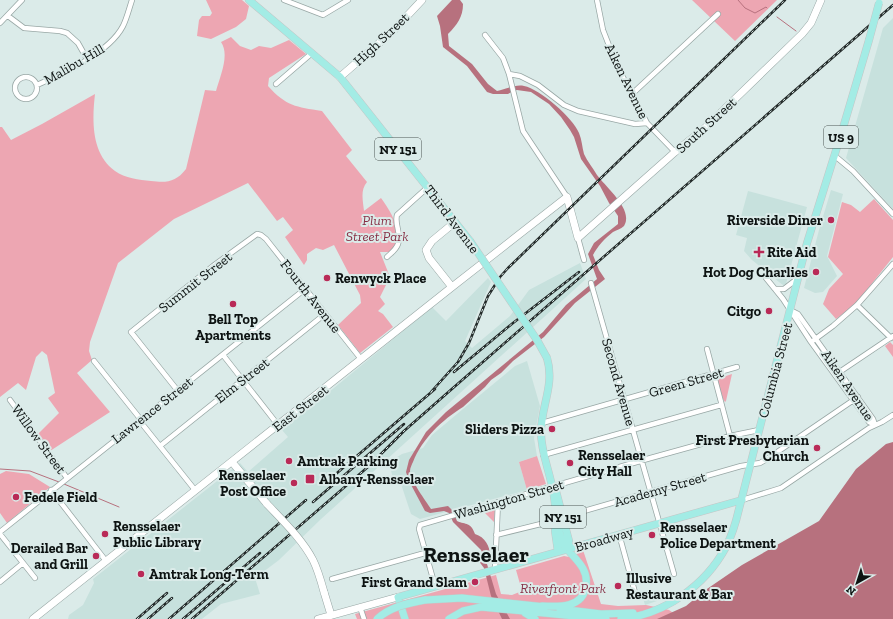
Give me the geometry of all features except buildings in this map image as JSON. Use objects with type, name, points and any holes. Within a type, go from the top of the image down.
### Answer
[{"type":"main road","name":"Third Avenue","points":[[249,0],[340,77],[470,241],[537,340],[547,358],[549,370],[549,384],[541,435],[543,455],[560,518],[569,541],[568,549]]},
{"type":"main road","name":"US 9","points":[[791,310],[807,243],[835,156],[879,2]]},
{"type":"main road","name":"Columbia Street","points":[[742,500],[791,310]]},
{"type":"main road","name":"US 9","points":[[621,619],[641,616],[651,612],[673,601],[697,584],[717,561],[732,534],[742,500]]},
{"type":"main road","name":"Broadway","points":[[398,597],[742,500]]},
{"type":"main road","points":[[558,552],[555,531],[560,518]]},
{"type":"main road","points":[[542,606],[562,607],[568,605],[579,600],[585,591],[586,579],[584,569],[568,549]]},
{"type":"main road","points":[[398,597],[405,619]]},
{"type":"main road","name":"US 9","points":[[377,619],[386,612],[410,603],[432,599],[470,598],[523,608],[606,619]]},
{"type":"main road","name":"US 9","points":[[449,619],[463,611],[477,607],[523,608],[542,606],[601,614],[620,614],[650,609],[673,601]]},
{"type":"main road","points":[[523,608],[535,619]]},
{"type":"street","points":[[0,23],[22,0]]},
{"type":"street","name":"Malibu Hill","points":[[37,85],[102,50],[117,36],[125,22],[132,0]]},
{"type":"street","points":[[284,0],[323,15],[348,0]]},
{"type":"street","name":"High Street","points":[[340,77],[393,31],[422,0]]},
{"type":"street","name":"Aiken Avenue","points":[[597,0],[603,30],[610,49],[632,94],[647,123],[675,152]]},
{"type":"street","name":"South Street","points":[[578,238],[706,126],[802,34],[811,23],[821,0]]},
{"type":"street","points":[[632,94],[718,14]]},
{"type":"street","points":[[8,16],[24,28],[67,33],[78,44],[87,59]]},
{"type":"street","points":[[486,35],[503,58],[509,74],[523,131],[567,197],[584,260]]},
{"type":"street","points":[[276,84],[312,53]]},
{"type":"street","points":[[509,74],[520,76],[538,85],[564,105],[578,112],[635,124],[647,123]]},
{"type":"street","name":"Malibu Hill","points":[[26,77],[33,79],[37,85],[37,93],[32,98],[24,100],[15,92],[17,82],[26,77]]},
{"type":"street","points":[[835,156],[853,171],[893,214]]},
{"type":"street","points":[[388,257],[399,241],[397,215],[428,187]]},
{"type":"street","name":"East Street","points":[[33,619],[567,197]]},
{"type":"street","points":[[452,287],[429,258],[426,250],[432,241],[455,222]]},
{"type":"street","name":"Fourth Avenue","points":[[259,234],[266,239],[361,359]]},
{"type":"street","name":"Summit Street","points":[[178,391],[131,332],[213,266],[259,234]]},
{"type":"street","points":[[811,342],[857,306],[893,264]]},
{"type":"street","name":"Aiken Avenue","points":[[766,278],[791,310],[797,322],[811,342],[858,397],[874,419],[875,425]]},
{"type":"street","points":[[775,289],[784,289],[799,278]]},
{"type":"street","name":"Second Avenue","points":[[591,283],[674,574]]},
{"type":"street","name":"Lawrence Street","points":[[0,533],[51,490],[305,289]]},
{"type":"street","points":[[837,374],[892,337],[857,306]]},
{"type":"street","name":"Aiken Avenue","points":[[791,310],[798,314],[816,339],[853,400],[869,422],[875,425]]},
{"type":"street","name":"Elm Street","points":[[160,446],[325,314]]},
{"type":"street","points":[[707,348],[730,436]]},
{"type":"street","points":[[223,355],[278,425]]},
{"type":"street","points":[[94,361],[195,490]]},
{"type":"street","name":"Green Street","points":[[542,423],[737,367]]},
{"type":"street","name":"Academy Street","points":[[496,535],[767,460],[858,397]]},
{"type":"street","name":"Willow Street","points":[[10,400],[66,479]]},
{"type":"street","points":[[543,455],[633,431],[721,405]]},
{"type":"street","name":"Broadway","points":[[742,500],[781,488],[869,428],[893,415]]},
{"type":"street","name":"Washington Street","points":[[425,553],[419,529],[420,525],[730,436],[759,430]]},
{"type":"street","points":[[232,462],[309,554],[317,569],[331,615]]},
{"type":"street","name":"Willow Street","points":[[51,490],[106,561]]},
{"type":"street","points":[[494,570],[498,502]]},
{"type":"street","points":[[0,533],[35,578]]},
{"type":"street","points":[[619,534],[636,596]]},
{"type":"street","points":[[332,579],[425,553],[435,586]]},
{"type":"street","points":[[0,582],[23,563]]},
{"type":"street","name":"Broadway","points":[[318,619],[398,597]]},
{"type":"street","points":[[360,607],[364,619]]},
{"type":"shaded area","points":[[452,0],[460,0],[463,4],[463,9],[459,20],[448,34],[449,46],[472,64],[488,84],[497,91],[514,86],[531,88],[547,98],[563,112],[576,127],[581,138],[584,154],[587,159],[597,175],[620,202],[626,214],[624,226],[607,237],[593,255],[599,270],[605,279],[575,303],[544,337],[491,380],[463,407],[440,424],[427,438],[410,469],[413,480],[431,509],[448,506],[453,511],[457,521],[468,524],[472,527],[475,534],[482,537],[486,542],[490,556],[487,560],[487,564],[496,594],[510,619],[502,619],[491,596],[484,568],[478,560],[483,554],[481,550],[453,522],[449,513],[444,511],[430,513],[425,511],[409,481],[406,472],[409,460],[426,432],[446,412],[543,332],[566,305],[597,279],[588,254],[594,243],[618,224],[618,216],[600,186],[581,159],[574,137],[570,130],[549,104],[531,92],[517,90],[508,94],[493,94],[487,92],[467,66],[443,47],[437,16]]},
{"type":"shaded area","points":[[893,18],[893,209],[846,158],[883,28]]},
{"type":"shaded area","points":[[831,190],[843,194],[827,256],[837,276],[823,292],[815,293],[804,288]]},
{"type":"shaded area","points":[[748,191],[807,207],[786,284],[783,285],[752,260],[744,251],[747,238],[736,235]]},
{"type":"shaded area","points":[[580,263],[586,279],[320,520],[279,560],[255,578],[260,594],[221,604],[202,619],[68,619],[69,615],[83,605],[94,583],[93,579],[240,463],[248,472],[288,437],[282,430],[432,307],[446,321],[488,278],[491,282],[465,341],[472,348],[510,316],[529,290]]},
{"type":"shaded area","points":[[527,361],[540,406],[534,438],[537,456],[519,462],[527,490],[420,519],[411,514],[400,481],[394,483],[389,462],[402,454],[423,448],[432,435],[463,409],[515,366]]},
{"type":"shaded area","points":[[893,442],[893,619],[657,619],[686,606],[704,591],[742,565],[819,521],[856,469],[886,444]]},
{"type":"shaded area","points":[[651,592],[653,598],[655,597],[657,601],[645,605],[642,595]]},
{"type":"green space","points":[[206,0],[242,0],[249,6],[246,19],[236,27],[211,39],[197,36],[199,20],[202,16],[210,16],[212,13]]},
{"type":"green space","points":[[692,0],[777,0],[735,41]]},
{"type":"green space","name":"Plum Street Park","points":[[231,37],[240,46],[251,50],[259,46],[271,48],[289,40],[306,54],[269,78],[268,86],[274,93],[286,102],[298,107],[322,111],[352,150],[346,156],[367,182],[363,188],[364,211],[381,198],[393,217],[396,225],[397,239],[395,246],[390,252],[380,252],[390,277],[380,297],[385,304],[378,311],[383,314],[393,327],[360,353],[338,325],[361,303],[360,295],[334,245],[323,250],[316,248],[307,254],[307,260],[304,265],[285,237],[293,230],[283,217],[277,221],[248,183],[174,219],[118,263],[90,342],[89,351],[92,360],[77,373],[110,412],[50,451],[38,434],[59,413],[48,398],[55,393],[47,355],[42,351],[36,357],[26,390],[18,383],[0,397],[0,127],[2,127],[11,140],[95,94],[93,115],[95,136],[97,146],[107,164],[115,171],[132,178],[157,182],[171,181],[179,177],[186,169],[205,90],[216,91],[222,72],[225,53],[221,42]]},
{"type":"green space","points":[[874,199],[893,220],[893,257],[858,301],[836,319],[823,304],[829,289],[843,274],[828,257],[842,202],[851,205],[860,212]]},
{"type":"green space","points":[[890,342],[893,345],[893,357],[885,346]]},
{"type":"green space","points":[[732,374],[726,401],[725,402],[717,379]]},
{"type":"green space","points":[[537,456],[546,484],[527,490],[519,462]]},
{"type":"green space","name":"Fedele Field","points":[[6,471],[29,474],[50,487],[7,523],[0,513],[0,474]]},
{"type":"green space","points":[[495,509],[494,522],[483,511]]},
{"type":"green space","name":"Riverfront Park","points":[[583,550],[601,604],[618,606],[646,605],[669,610],[682,619],[357,619],[355,614],[496,575],[501,594],[512,595],[522,591],[516,570],[564,556],[569,557]]},
{"type":"waterway","points":[[738,0],[745,8],[755,13],[766,7],[767,8]]},
{"type":"waterway","points":[[777,17],[796,31]]},
{"type":"waterway","points":[[0,469],[30,471],[59,482]]},
{"type":"waterway","points":[[64,484],[119,507]]},
{"type":"railway","points":[[431,392],[458,362],[469,343],[488,296],[500,277],[508,268],[785,0]]},
{"type":"railway","points":[[192,619],[369,466],[404,431],[453,388],[893,5]]},
{"type":"railway","points":[[454,372],[513,323],[579,272]]},
{"type":"railway","points":[[330,479],[435,389]]},
{"type":"railway","points":[[313,502],[404,424]]},
{"type":"railway","points":[[169,619],[306,500]]},
{"type":"railway","points":[[183,619],[260,553]]},
{"type":"railway","points":[[137,619],[167,593]]},
{"type":"railway","points":[[148,619],[172,598]]},
{"type":"place","name":"Riverside Diner","points":[[831,220]]},
{"type":"place","name":"Rite Aid","points":[[759,252]]},
{"type":"place","name":"Hot Dog Charlies","points":[[816,272]]},
{"type":"place","name":"Renwyck Place","points":[[327,278]]},
{"type":"place","name":"Bell Top Apartments","points":[[233,304]]},
{"type":"place","name":"Citgo","points":[[769,311]]},
{"type":"place","name":"Sliders Pizza","points":[[552,429]]},
{"type":"place","name":"First Presbyterian Church","points":[[817,448]]},
{"type":"place","name":"Amtrak Parking","points":[[289,461]]},
{"type":"place","name":"Rensselaer City Hall","points":[[570,463]]},
{"type":"place","name":"Albany-Rensselaer","points":[[310,479]]},
{"type":"place","name":"Rensselaer Post Office","points":[[294,483]]},
{"type":"place","name":"Fedele Field","points":[[16,497]]},
{"type":"place","name":"Rensselaer Public Library","points":[[105,534]]},
{"type":"place","name":"Rensselaer Police Department","points":[[652,535]]},
{"type":"place","name":"Derailed Bar and Grill","points":[[96,556]]},
{"type":"place","name":"Amtrak Long-Term","points":[[141,574]]},
{"type":"place","name":"First Grand Slam","points":[[475,582]]},
{"type":"place","name":"Illusive Restaurant & Bar","points":[[618,586]]},
{"type":"district","name":"Rensselaer","points":[[476,554]]}]
